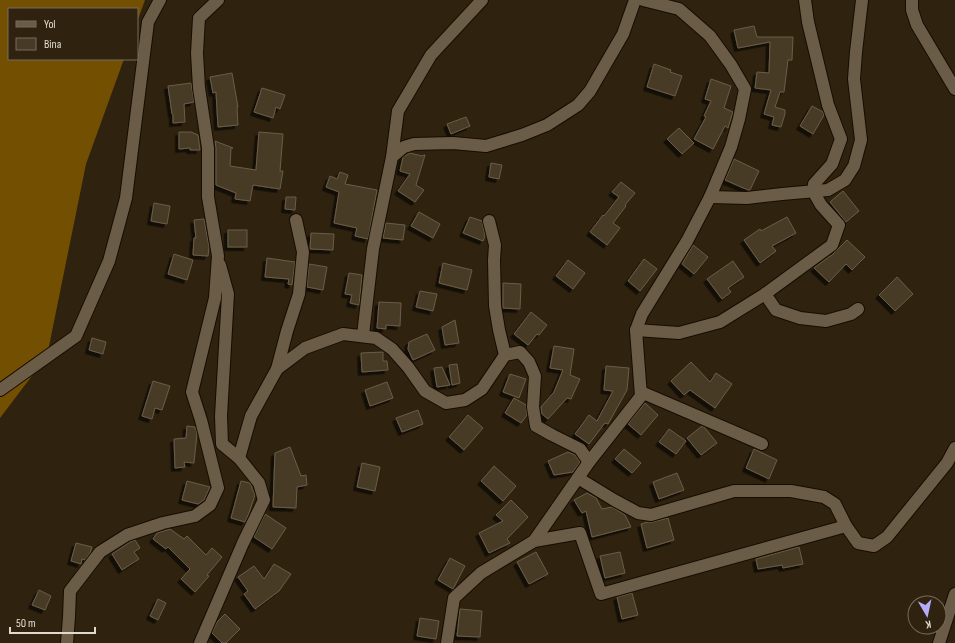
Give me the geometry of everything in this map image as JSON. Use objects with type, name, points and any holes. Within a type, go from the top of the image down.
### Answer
[{"type":"street","points":[[0,390],[76,336],[109,261],[126,198],[148,22],[160,0]]},
{"type":"street","points":[[200,643],[243,543],[264,500],[259,483],[239,458],[222,444],[220,416],[228,294],[218,256],[208,197],[208,148],[199,88],[197,53],[199,18],[218,0]]},
{"type":"street","points":[[363,335],[373,249],[392,157],[398,111],[431,55],[482,0]]},
{"type":"street","points":[[392,157],[404,147],[414,144],[453,143],[486,146],[522,135],[547,125],[578,105],[590,91],[623,34],[635,0]]},
{"type":"street","points":[[534,541],[588,462],[641,396],[636,330],[642,314],[687,241],[710,198],[731,147],[746,89],[710,36],[679,9],[643,0]]},
{"type":"street","points":[[636,330],[679,333],[720,322],[765,294],[832,245],[838,225],[821,205],[813,191],[814,184],[832,164],[841,139],[828,105],[808,22],[805,0]]},
{"type":"street","points":[[710,198],[746,198],[828,190],[845,180],[854,166],[861,140],[854,79],[862,0]]},
{"type":"street","points":[[912,0],[912,10],[917,25],[955,89]]},
{"type":"street","points":[[239,458],[250,416],[277,369],[299,294],[303,252],[296,220]]},
{"type":"street","points":[[277,369],[305,348],[343,334],[363,335],[376,338],[392,349],[408,367],[425,391],[446,403],[465,400],[482,389],[505,354],[495,306],[495,245],[489,221]]},
{"type":"street","points":[[67,643],[70,591],[100,552],[128,535],[163,523],[195,516],[210,505],[218,488],[201,420],[192,392],[215,298],[218,256]]},
{"type":"street","points":[[765,294],[776,310],[800,318],[826,321],[851,314],[858,309]]},
{"type":"street","points":[[505,354],[520,352],[529,362],[535,376],[533,407],[536,426],[580,448],[588,462]]},
{"type":"street","points":[[641,392],[762,444]]},
{"type":"street","points":[[578,478],[638,513],[651,515],[734,491],[791,491],[824,497],[835,504],[846,526],[858,543],[874,546],[887,537],[947,463],[955,448]]},
{"type":"street","points":[[447,643],[454,598],[481,573],[534,541],[580,533],[601,594],[846,526]]},
{"type":"street","points":[[939,643],[955,594]]},
{"type":"shaded area","points":[[0,0],[145,0],[138,19],[138,8],[8,8],[8,60],[124,60],[86,164],[47,356],[0,418]]},
{"type":"building","points":[[754,26],[757,37],[793,37],[792,60],[788,60],[784,92],[780,92],[775,107],[785,110],[781,127],[772,125],[774,117],[764,114],[771,90],[755,88],[757,72],[769,73],[770,42],[738,48],[734,30]]},
{"type":"building","points":[[654,64],[682,76],[675,96],[647,87]]},
{"type":"building","points":[[232,73],[238,107],[238,125],[218,127],[216,92],[213,93],[210,77]]},
{"type":"building","points":[[711,79],[731,86],[724,108],[733,112],[728,128],[725,126],[713,149],[694,139],[706,117],[704,116],[711,101],[705,99]]},
{"type":"building","points":[[191,83],[194,102],[184,104],[185,122],[173,123],[173,114],[168,86]]},
{"type":"building","points":[[262,88],[285,95],[280,109],[276,107],[273,118],[254,112]]},
{"type":"building","points":[[812,106],[823,112],[824,115],[813,134],[800,126]]},
{"type":"building","points":[[466,117],[470,126],[451,134],[447,124]]},
{"type":"building","points":[[679,128],[694,143],[682,154],[667,139]]},
{"type":"building","points":[[179,132],[191,132],[198,135],[200,150],[190,150],[190,148],[179,149]]},
{"type":"building","points":[[259,132],[283,134],[280,171],[283,171],[280,189],[253,185],[250,201],[235,199],[236,193],[216,185],[215,141],[233,148],[231,148],[230,166],[256,170]]},
{"type":"building","points":[[410,153],[422,156],[425,155],[416,185],[424,190],[415,202],[398,191],[410,174],[400,171],[403,157]]},
{"type":"building","points":[[734,159],[759,171],[750,190],[725,180]]},
{"type":"building","points":[[491,163],[502,165],[499,179],[489,177]]},
{"type":"building","points":[[340,172],[348,175],[345,184],[377,190],[368,239],[355,236],[357,228],[334,223],[339,192],[326,187],[330,176],[337,179]]},
{"type":"building","points":[[621,182],[635,193],[613,223],[620,228],[607,245],[590,232],[619,197],[612,192]]},
{"type":"building","points":[[843,191],[859,211],[846,222],[830,202]]},
{"type":"building","points":[[286,197],[296,197],[295,210],[285,209]]},
{"type":"building","points":[[154,203],[170,206],[167,224],[151,221]]},
{"type":"building","points":[[419,212],[440,224],[433,238],[411,226]]},
{"type":"building","points":[[470,217],[482,221],[485,236],[483,241],[463,233]]},
{"type":"building","points":[[787,217],[796,233],[772,246],[776,251],[760,263],[744,240],[760,229],[761,231]]},
{"type":"building","points":[[204,219],[209,247],[208,256],[193,255],[194,238],[196,238],[194,220]]},
{"type":"building","points":[[386,223],[405,225],[403,240],[383,238]]},
{"type":"building","points":[[228,230],[247,230],[247,247],[228,247]]},
{"type":"building","points":[[311,233],[334,234],[333,250],[310,249]]},
{"type":"building","points":[[847,240],[865,257],[852,270],[846,264],[829,282],[814,268],[831,256]]},
{"type":"building","points":[[693,245],[708,257],[694,274],[682,264]]},
{"type":"building","points":[[174,254],[193,260],[187,280],[168,274]]},
{"type":"building","points":[[267,258],[295,262],[292,285],[288,284],[289,279],[265,277]]},
{"type":"building","points":[[644,259],[657,269],[640,291],[628,281]]},
{"type":"building","points":[[568,260],[585,273],[573,289],[556,276]]},
{"type":"building","points":[[733,261],[744,277],[728,288],[731,292],[722,299],[707,279]]},
{"type":"building","points":[[443,263],[472,270],[467,290],[439,283]]},
{"type":"building","points":[[309,264],[327,267],[323,290],[307,287]]},
{"type":"building","points":[[349,273],[362,275],[359,305],[350,303],[352,295],[345,294]]},
{"type":"building","points":[[897,277],[913,294],[895,311],[879,295]]},
{"type":"building","points":[[503,283],[521,284],[520,309],[503,308]]},
{"type":"building","points":[[420,291],[437,294],[433,311],[416,307]]},
{"type":"building","points":[[379,302],[401,303],[400,326],[386,325],[386,329],[377,328]]},
{"type":"building","points":[[531,312],[547,325],[528,345],[514,334]]},
{"type":"building","points":[[455,320],[459,343],[445,345],[442,327]]},
{"type":"building","points":[[427,334],[435,350],[413,360],[408,349],[409,342]]},
{"type":"building","points":[[92,338],[106,342],[103,354],[89,350]]},
{"type":"building","points":[[554,346],[574,349],[570,375],[580,379],[571,399],[567,398],[548,419],[542,414],[541,407],[554,392],[563,370],[550,368]]},
{"type":"building","points":[[383,352],[383,361],[387,361],[388,370],[362,372],[361,353]]},
{"type":"building","points":[[691,362],[710,382],[716,373],[732,384],[715,408],[690,390],[684,395],[671,381]]},
{"type":"building","points":[[457,364],[460,383],[452,385],[449,365]]},
{"type":"building","points":[[606,366],[629,368],[627,390],[608,424],[605,423],[589,444],[575,434],[589,415],[597,421],[613,391],[604,390]]},
{"type":"building","points":[[442,367],[450,385],[437,387],[434,368]]},
{"type":"building","points":[[510,374],[526,379],[519,398],[503,392]]},
{"type":"building","points":[[153,381],[170,386],[162,410],[155,408],[152,419],[142,416]]},
{"type":"building","points":[[387,382],[393,398],[370,406],[365,390]]},
{"type":"building","points":[[514,398],[526,405],[527,415],[521,423],[505,413]]},
{"type":"building","points":[[645,403],[658,415],[641,435],[628,424]]},
{"type":"building","points":[[418,410],[423,424],[402,432],[396,418]]},
{"type":"building","points":[[468,415],[483,428],[464,450],[449,437]]},
{"type":"building","points":[[187,426],[195,427],[197,433],[194,463],[184,462],[185,467],[175,468],[174,439],[186,438]]},
{"type":"building","points":[[702,426],[717,443],[701,455],[687,438]]},
{"type":"building","points":[[669,429],[686,441],[676,454],[659,442]]},
{"type":"building","points":[[290,447],[301,476],[306,475],[307,485],[297,487],[296,508],[273,507],[275,453]]},
{"type":"building","points":[[624,449],[641,463],[632,473],[615,459]]},
{"type":"building","points":[[754,449],[777,460],[769,479],[746,468]]},
{"type":"building","points":[[568,452],[575,455],[580,462],[573,472],[554,475],[548,461]]},
{"type":"building","points":[[362,463],[380,467],[375,491],[357,487]]},
{"type":"building","points":[[494,466],[516,486],[503,501],[481,481]]},
{"type":"building","points":[[677,473],[684,490],[659,499],[653,482]]},
{"type":"building","points":[[187,481],[210,487],[204,500],[198,504],[182,500]]},
{"type":"building","points":[[241,481],[250,483],[255,495],[245,522],[231,518]]},
{"type":"building","points":[[587,493],[596,498],[602,509],[612,507],[625,515],[631,527],[592,537],[586,511],[582,513],[574,500]]},
{"type":"building","points":[[511,500],[528,517],[507,539],[510,543],[489,553],[479,533],[503,521],[496,515]]},
{"type":"building","points":[[265,514],[286,528],[272,549],[254,537]]},
{"type":"building","points":[[668,518],[674,540],[647,548],[641,524]]},
{"type":"building","points":[[170,529],[184,539],[187,536],[206,555],[212,548],[222,557],[207,575],[209,576],[195,592],[181,579],[190,569],[168,547],[166,549],[153,539],[157,533]]},
{"type":"building","points":[[135,540],[140,548],[134,552],[139,559],[122,570],[112,554]]},
{"type":"building","points":[[76,543],[92,547],[85,560],[82,559],[81,564],[71,561]]},
{"type":"building","points":[[799,547],[803,564],[783,568],[782,565],[758,569],[756,559]]},
{"type":"building","points":[[536,552],[548,574],[529,584],[517,562]]},
{"type":"building","points":[[620,552],[625,573],[605,578],[600,556]]},
{"type":"building","points":[[450,558],[465,566],[453,589],[438,580]]},
{"type":"building","points":[[274,564],[291,574],[279,591],[255,609],[244,594],[248,591],[238,577],[254,566],[264,579]]},
{"type":"building","points":[[39,590],[51,596],[45,610],[32,605]]},
{"type":"building","points":[[632,593],[638,615],[622,619],[617,597]]},
{"type":"building","points":[[158,599],[166,603],[158,620],[150,616]]},
{"type":"building","points":[[460,609],[482,611],[480,637],[457,636]]},
{"type":"building","points":[[225,614],[240,629],[226,643],[222,643],[212,633],[217,622]]},
{"type":"building","points":[[420,618],[439,621],[436,639],[417,636]]}]
